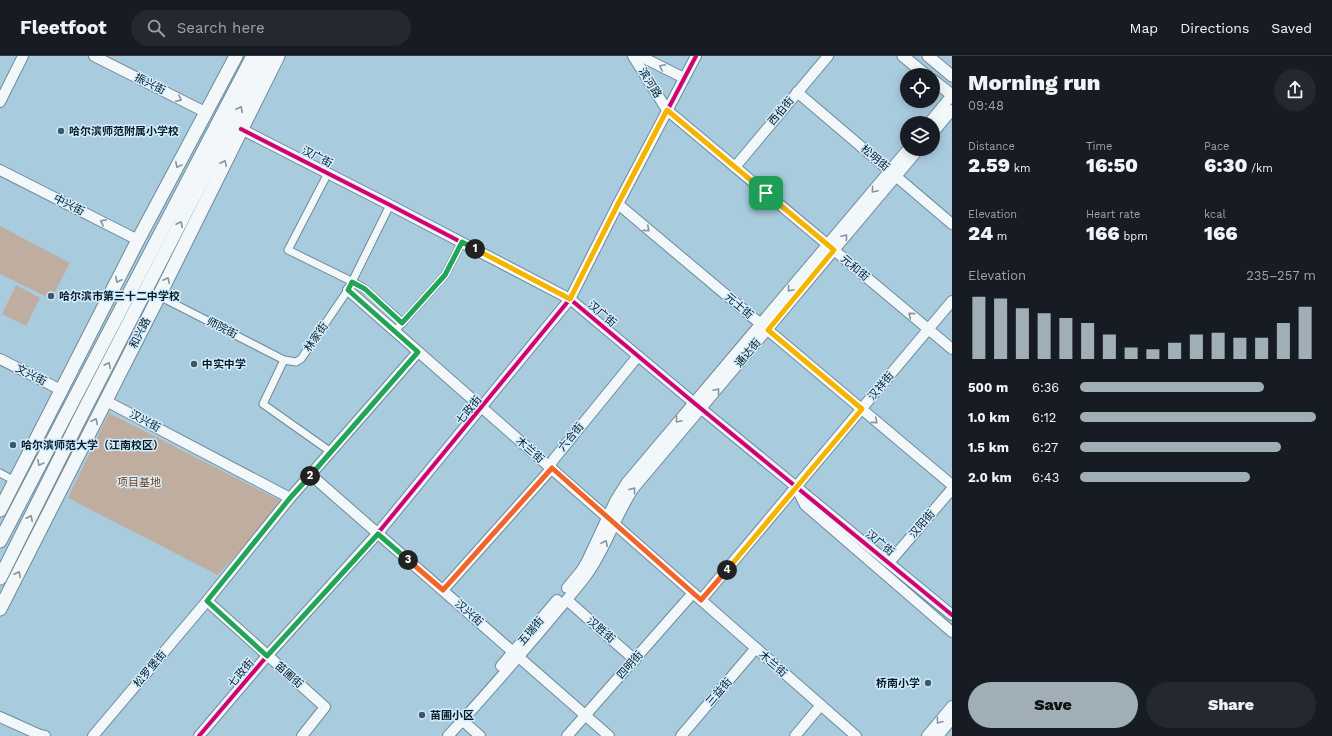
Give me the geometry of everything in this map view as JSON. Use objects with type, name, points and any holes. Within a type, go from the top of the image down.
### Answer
[{"type":"highway","points":[[0,510],[138,240],[236,56]]},
{"type":"highway","points":[[232,96],[244,56]]},
{"type":"highway","points":[[0,541],[253,56]]},
{"type":"highway","points":[[254,102],[267,56]]},
{"type":"highway","name":"和兴路","points":[[0,578],[79,420],[267,56]]},
{"type":"highway","name":"和兴路","points":[[0,609],[159,296],[278,56]]},
{"type":"highway","points":[[77,361],[121,310]]},
{"type":"highway","points":[[58,495],[79,420]]},
{"type":"highway","points":[[12,516],[25,460]]},
{"type":"main road","points":[[903,56],[918,68]]},
{"type":"main road","points":[[928,56],[952,76]]},
{"type":"main road","points":[[940,86],[952,95]]},
{"type":"street","points":[[0,102],[24,56]]},
{"type":"street","name":"振兴街","points":[[94,56],[207,112]]},
{"type":"street","name":"滨河路","points":[[633,56],[667,110]]},
{"type":"street","points":[[640,56],[684,78]]},
{"type":"street","name":"七政街","points":[[199,736],[267,656],[378,534],[570,299],[696,56]]},
{"type":"street","name":"西伯街","points":[[735,167],[828,56]]},
{"type":"street","name":"松明街","points":[[797,92],[952,224]]},
{"type":"street","points":[[935,116],[952,95]]},
{"type":"street","name":"元和街","points":[[667,110],[952,349]]},
{"type":"street","points":[[940,125],[952,110]]},
{"type":"street","name":"汉广街","points":[[241,129],[570,299],[952,615]]},
{"type":"street","name":"通达街","points":[[893,174],[904,156]]},
{"type":"street","name":"通达街","points":[[611,521],[615,501],[627,482],[693,402],[764,327],[893,174],[912,156]]},
{"type":"street","name":"中兴街","points":[[0,170],[138,240]]},
{"type":"street","points":[[328,173],[288,250],[350,286],[365,289],[402,323]]},
{"type":"street","name":"元士街","points":[[618,204],[952,485]]},
{"type":"street","name":"林家街","points":[[284,360],[296,362],[301,359],[350,286],[390,205]]},
{"type":"street","points":[[395,331],[445,275],[462,242]]},
{"type":"street","name":"木兰街","points":[[350,286],[418,352],[856,736]]},
{"type":"street","name":"师院街","points":[[159,296],[284,360]]},
{"type":"street","name":"汉祥街","points":[[701,600],[952,301]]},
{"type":"street","name":"通达街","points":[[611,521],[622,508],[634,488],[702,409],[764,327]]},
{"type":"street","name":"松罗堡街","points":[[93,736],[207,601],[290,498],[418,352]]},
{"type":"street","name":"六合街","points":[[443,590],[552,468],[551,464],[554,459],[638,356]]},
{"type":"street","name":"文兴街","points":[[0,359],[61,390]]},
{"type":"street","points":[[284,360],[263,404],[331,452]]},
{"type":"street","name":"汉兴街","points":[[106,401],[290,498]]},
{"type":"street","points":[[0,474],[15,481]]},
{"type":"street","name":"汉兴街","points":[[311,475],[609,736]]},
{"type":"street","name":"汉广街","points":[[796,487],[810,491],[952,606]]},
{"type":"street","name":"汉广街","points":[[796,487],[827,517],[952,622]]},
{"type":"street","name":"汉广街","points":[[796,487],[805,504],[952,632]]},
{"type":"street","name":"汉阳街","points":[[893,558],[952,489]]},
{"type":"street","name":"五瑞街","points":[[442,736],[566,600],[591,569],[611,521]]},
{"type":"street","name":"五瑞街","points":[[448,736],[516,654],[581,571],[611,521]]},
{"type":"street","name":"四明街","points":[[567,736],[693,593]]},
{"type":"street","name":"汉胜街","points":[[566,600],[635,660]]},
{"type":"street","name":"苗圃街","points":[[207,601],[325,707],[302,736]]},
{"type":"street","name":"三益街","points":[[681,736],[756,648]]},
{"type":"street","points":[[795,736],[821,705]]},
{"type":"street","points":[[927,736],[952,706]]},
{"type":"street","points":[[0,717],[40,735],[46,736]]},
{"type":"street","points":[[938,736],[952,719]]},
{"type":"street","points":[[462,720],[480,736]]},
{"type":"street","points":[[0,722],[31,736]]},
{"type":"green space","points":[[0,226],[70,263],[51,299],[0,274]]},
{"type":"green space","points":[[16,285],[40,298],[26,326],[2,314]]},
{"type":"green space","name":"项目基地","points":[[109,413],[283,502],[218,575],[68,498]]},
{"type":"cycle path","points":[[199,736],[267,656],[378,533],[570,299],[696,56]]},
{"type":"cycle path","points":[[241,129],[570,299],[952,615]]},
{"type":"place","name":"哈尔滨师范附属小学校","points":[[61,131]]},
{"type":"place","name":"哈尔滨市第三十二中学校","points":[[51,296]]},
{"type":"place","name":"中实中学","points":[[194,364]]},
{"type":"place","name":"哈尔滨师范大学（江南校区）","points":[[13,445]]},
{"type":"place","name":"桥南小学","points":[[928,683]]},
{"type":"place","name":"苗圃小区","points":[[422,715]]},
{"type":"route","points":[[667,110],[766,193],[834,250],[768,330],[862,409],[701,600],[552,468],[443,590],[378,534],[267,656],[207,601],[290,498],[418,352],[348,290],[352,282],[365,289],[402,323],[445,275],[462,242],[570,299],[667,110]]}]
